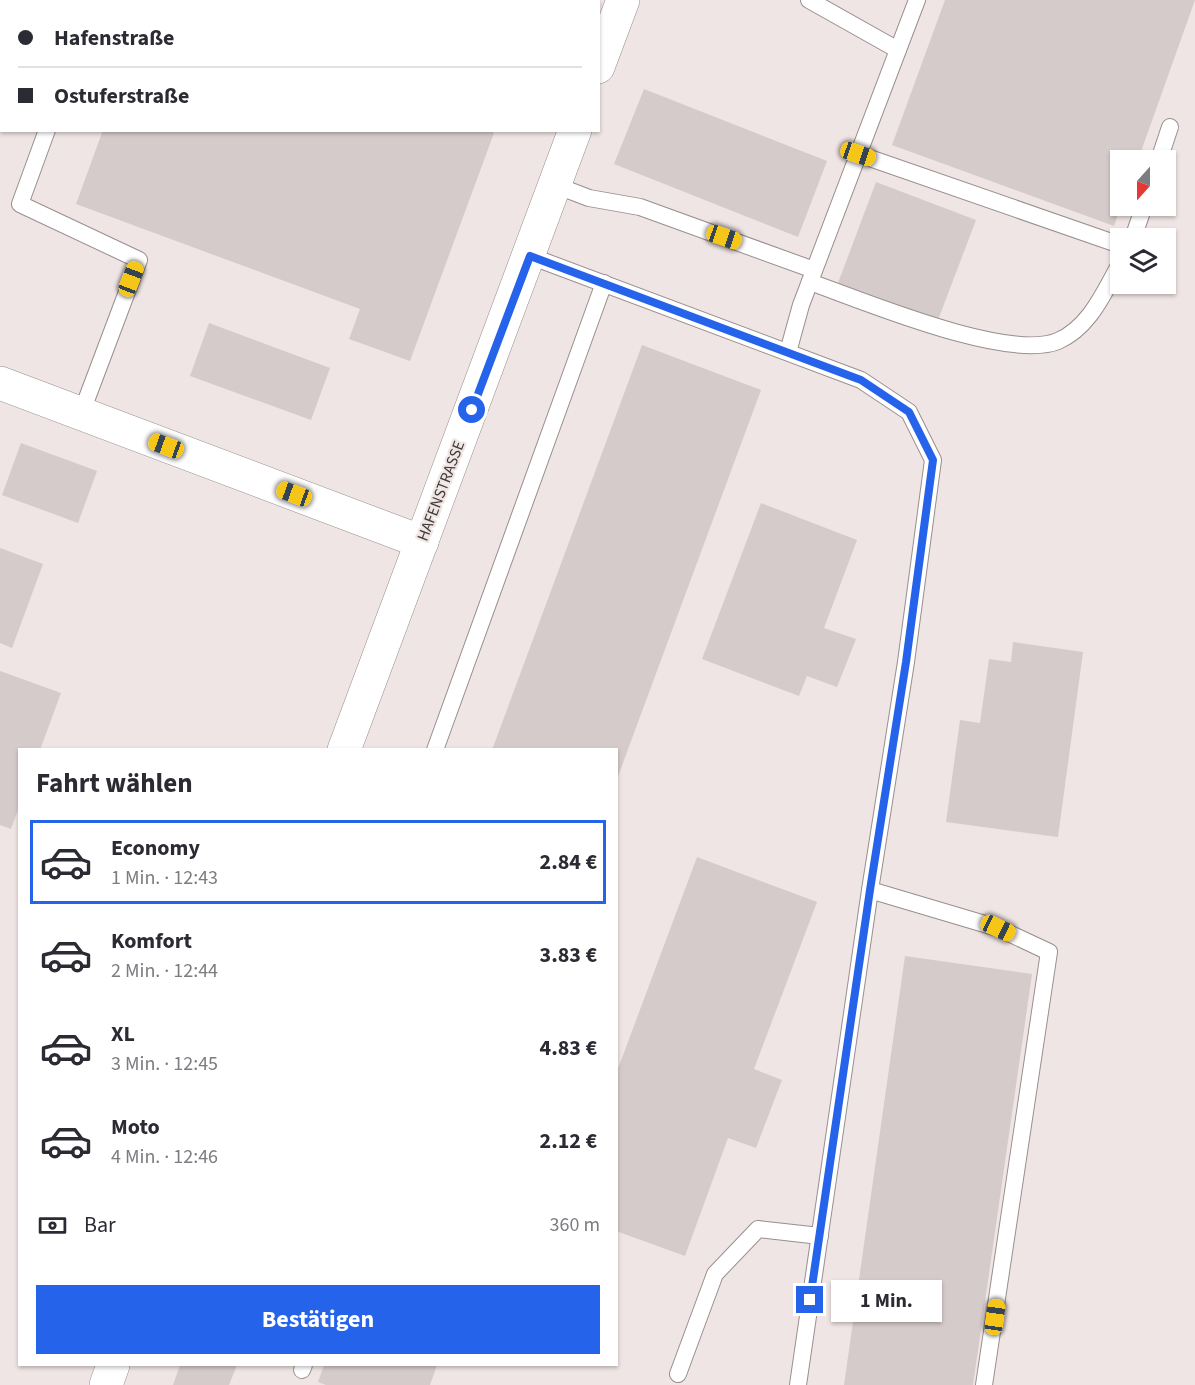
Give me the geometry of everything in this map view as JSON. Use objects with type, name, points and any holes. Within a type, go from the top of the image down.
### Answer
[{"type":"street","points":[[600,62],[623,0]]},
{"type":"street","name":"HAFENSTRASSE","points":[[345,748],[530,256],[574,132]]},
{"type":"street","points":[[1,386],[422,542]]},
{"type":"street","points":[[106,1385],[114,1366]]},
{"type":"lane","points":[[809,0],[815,6],[898,50]]},
{"type":"lane","points":[[788,352],[812,276],[917,0]]},
{"type":"lane","points":[[1162,150],[1170,127]]},
{"type":"lane","points":[[46,132],[20,204],[139,260],[81,414]]},
{"type":"lane","points":[[858,154],[1110,242]]},
{"type":"lane","points":[[555,185],[589,198],[640,207],[938,328],[1018,345],[1057,342],[1081,326],[1110,280]]},
{"type":"lane","points":[[530,256],[861,380],[909,412],[933,460],[906,662],[870,890],[798,1385]]},
{"type":"lane","points":[[436,748],[604,283]]},
{"type":"lane","points":[[870,890],[998,928],[1048,952],[984,1385]]},
{"type":"lane","points":[[678,1374],[715,1274],[758,1229],[820,1236]]},
{"type":"building","points":[[945,0],[1195,0],[1142,150],[1110,150],[1110,216],[1118,216],[1114,226],[892,145]]},
{"type":"building","points":[[644,89],[827,161],[798,237],[614,164]]},
{"type":"building","points":[[102,132],[494,133],[410,361],[349,339],[360,309],[76,204]]},
{"type":"building","points":[[876,182],[976,220],[938,320],[838,283]]},
{"type":"building","points":[[209,323],[330,368],[311,420],[190,376]]},
{"type":"building","points":[[642,345],[761,390],[618,776],[618,748],[493,748]]},
{"type":"building","points":[[21,443],[97,471],[78,523],[2,495]]},
{"type":"building","points":[[761,503],[857,540],[824,628],[856,639],[837,687],[807,676],[799,696],[702,659]]},
{"type":"building","points":[[0,548],[43,564],[12,648],[0,643]]},
{"type":"building","points":[[1013,642],[1083,652],[1058,837],[946,822],[960,720],[980,723],[989,659],[1011,662]]},
{"type":"building","points":[[0,671],[61,693],[41,748],[18,748],[18,810],[11,829],[0,825]]},
{"type":"building","points":[[697,857],[817,902],[754,1069],[782,1080],[756,1148],[728,1138],[685,1256],[618,1232],[618,1069]]},
{"type":"building","points":[[905,956],[1032,974],[973,1385],[844,1385]]},
{"type":"building","points":[[180,1366],[237,1366],[229,1385],[173,1385]]},
{"type":"building","points":[[324,1366],[437,1366],[430,1385],[326,1385],[318,1382]]},
{"type":"route","points":[[472,410],[530,256],[861,380],[909,412],[933,460],[906,662],[810,1300]]}]
